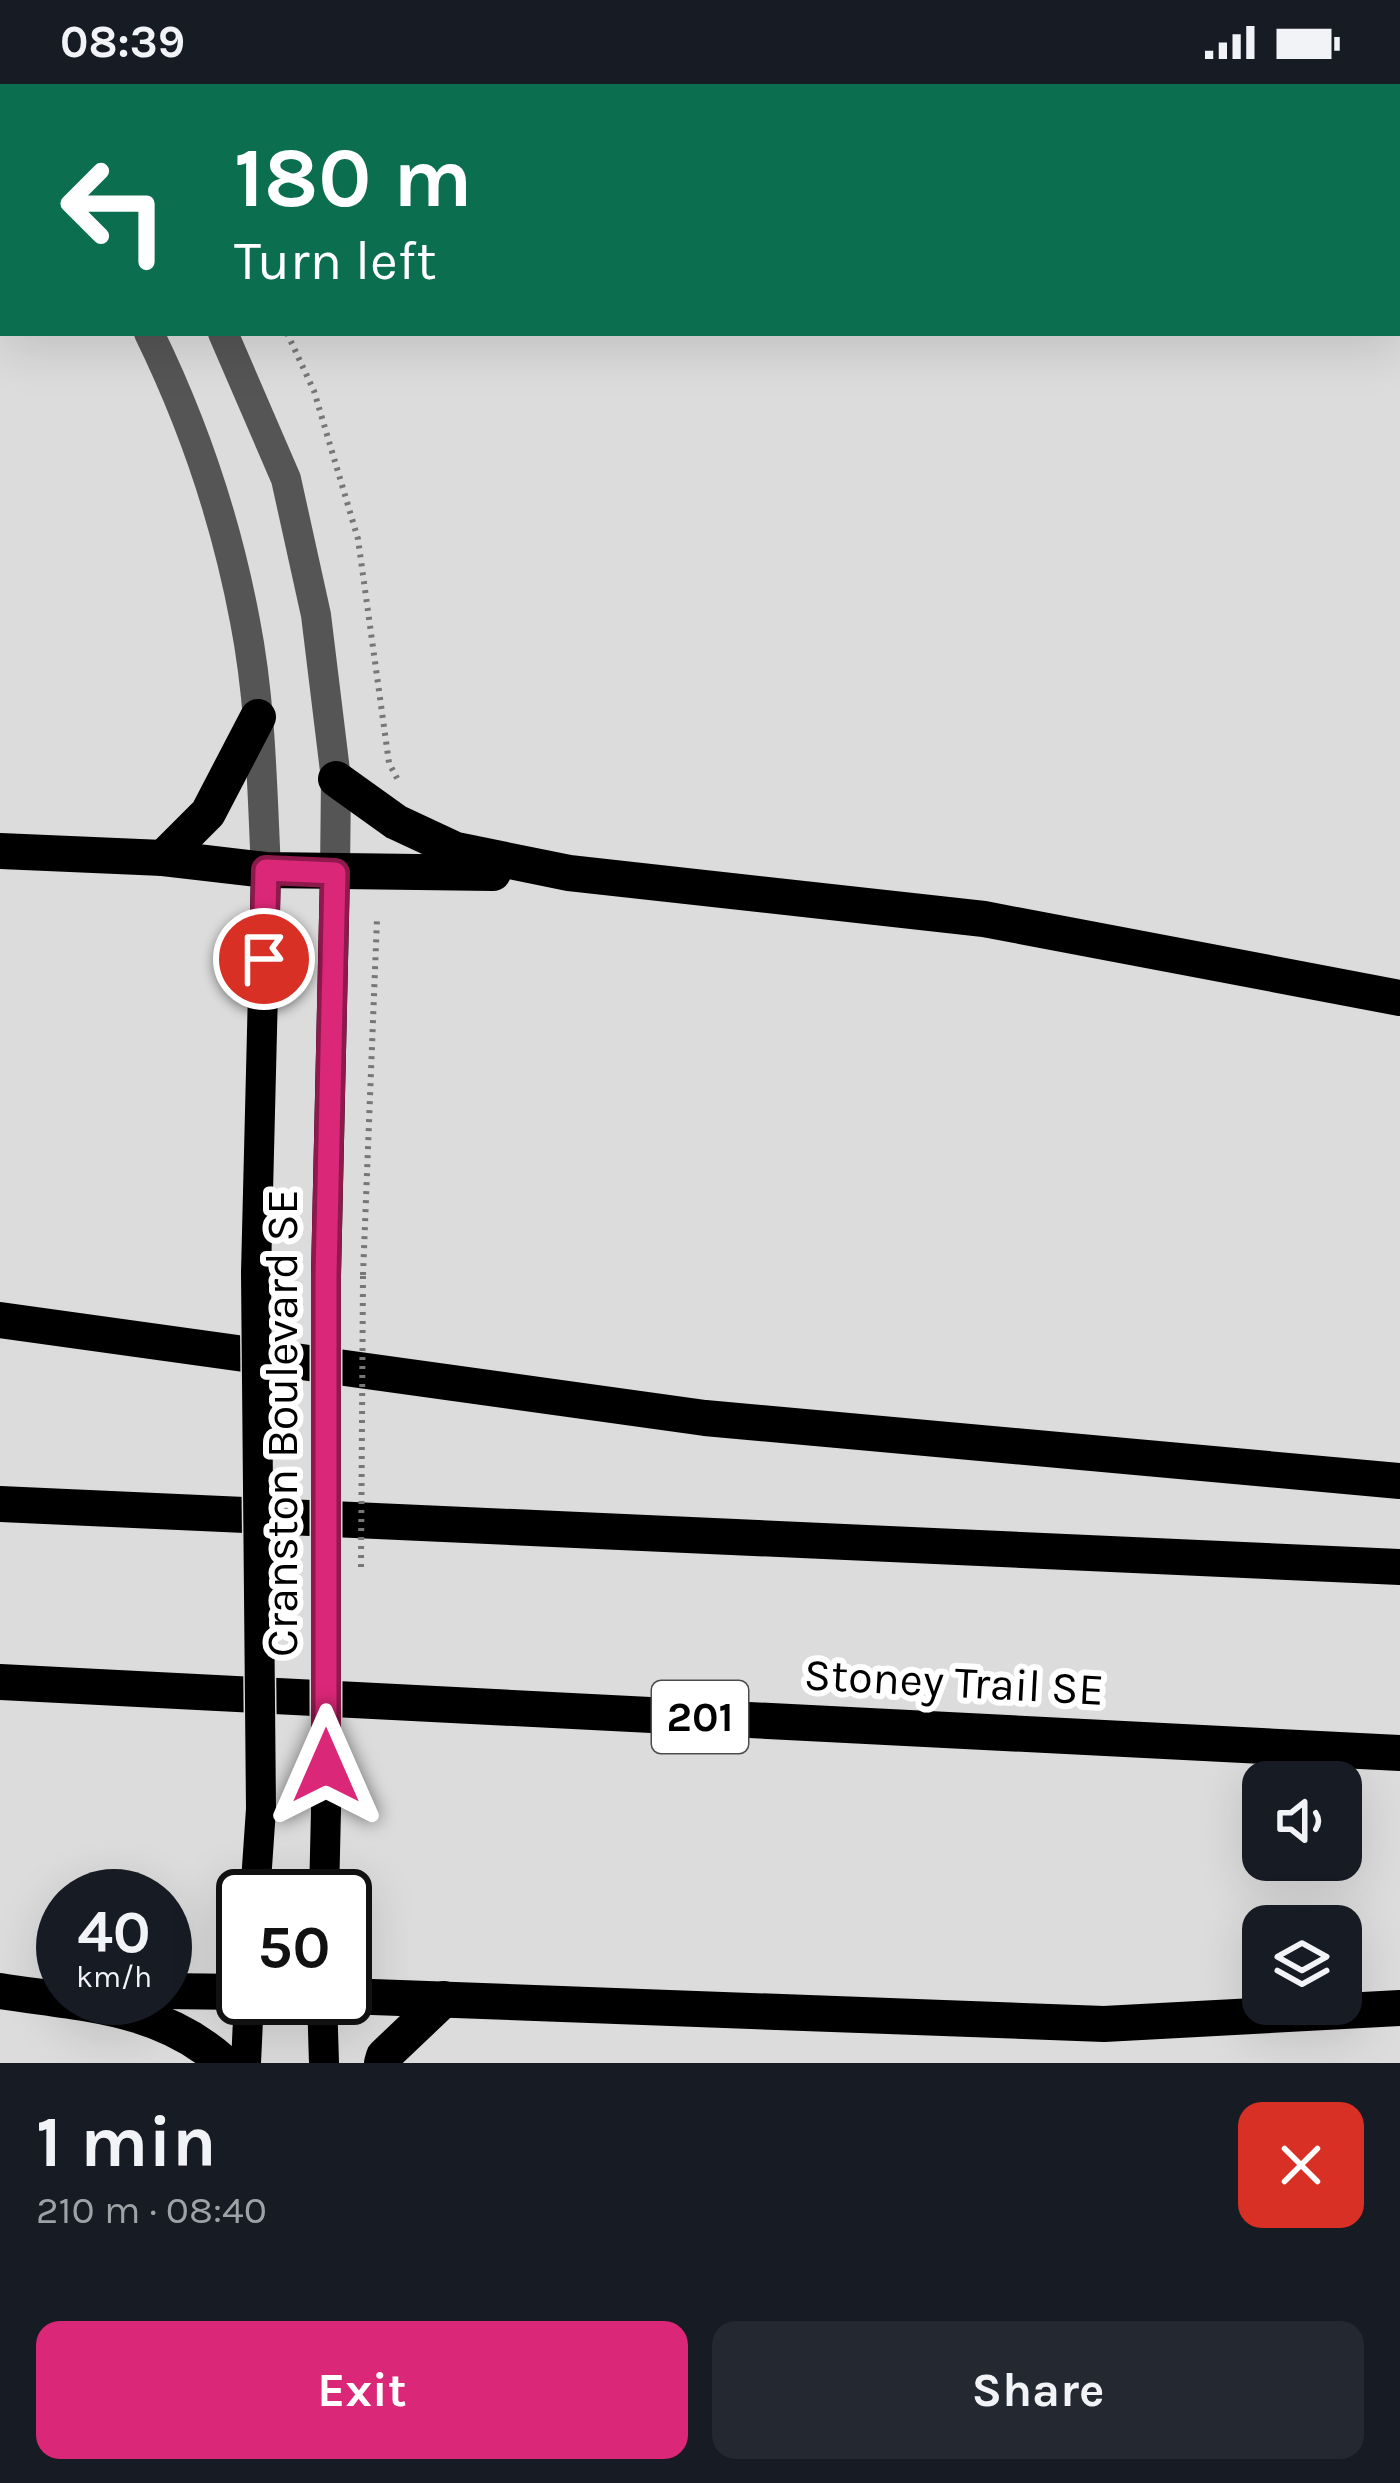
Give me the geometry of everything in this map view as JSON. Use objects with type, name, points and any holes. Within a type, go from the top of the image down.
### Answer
[{"type":"highway","points":[[164,858],[208,813],[258,717]]},
{"type":"highway","points":[[336,778],[396,822],[457,850],[569,873],[984,919],[1400,998]]},
{"type":"highway","points":[[0,851],[164,858],[335,873],[569,873]]},
{"type":"highway","points":[[0,1320],[705,1418],[1400,1481]]},
{"type":"highway","points":[[0,1504],[1400,1567]]},
{"type":"highway","name":"Stoney Trail SE","points":[[0,1682],[1400,1753]]},
{"type":"highway","points":[[0,1990],[36,1989]]},
{"type":"highway","points":[[0,1990],[146,2017],[190,2035],[224,2063]]},
{"type":"highway","points":[[372,1997],[1104,2024],[1400,2008]]},
{"type":"highway","points":[[382,2063],[444,1999]]},
{"type":"main road","name":"Cranston Boulevard SE","points":[[257,1869],[261,1809],[256,1273],[266,870]]},
{"type":"main road","name":"Cranston Boulevard SE","points":[[325,1869],[326,1275],[335,873]]},
{"type":"main road","points":[[246,2025],[246,2063]]},
{"type":"main road","points":[[323,2025],[324,2063]]},
{"type":"street","name":"Cranston Boulevard SE","points":[[150,336],[185,406],[215,492],[246,622],[258,717],[266,870]]},
{"type":"street","name":"Cranston Boulevard SE","points":[[224,336],[286,479],[316,615],[336,778],[335,873]]},
{"type":"path","points":[[287,336],[314,391],[358,539],[389,764],[408,801]]},
{"type":"path","points":[[361,1578],[363,1275],[376,919]]},
{"type":"shaded area","points":[[0,336],[1400,336],[1400,2063],[0,2063]]},
{"type":"route","points":[[264,959],[266,870],[335,873],[326,1275],[326,1766]]}]
